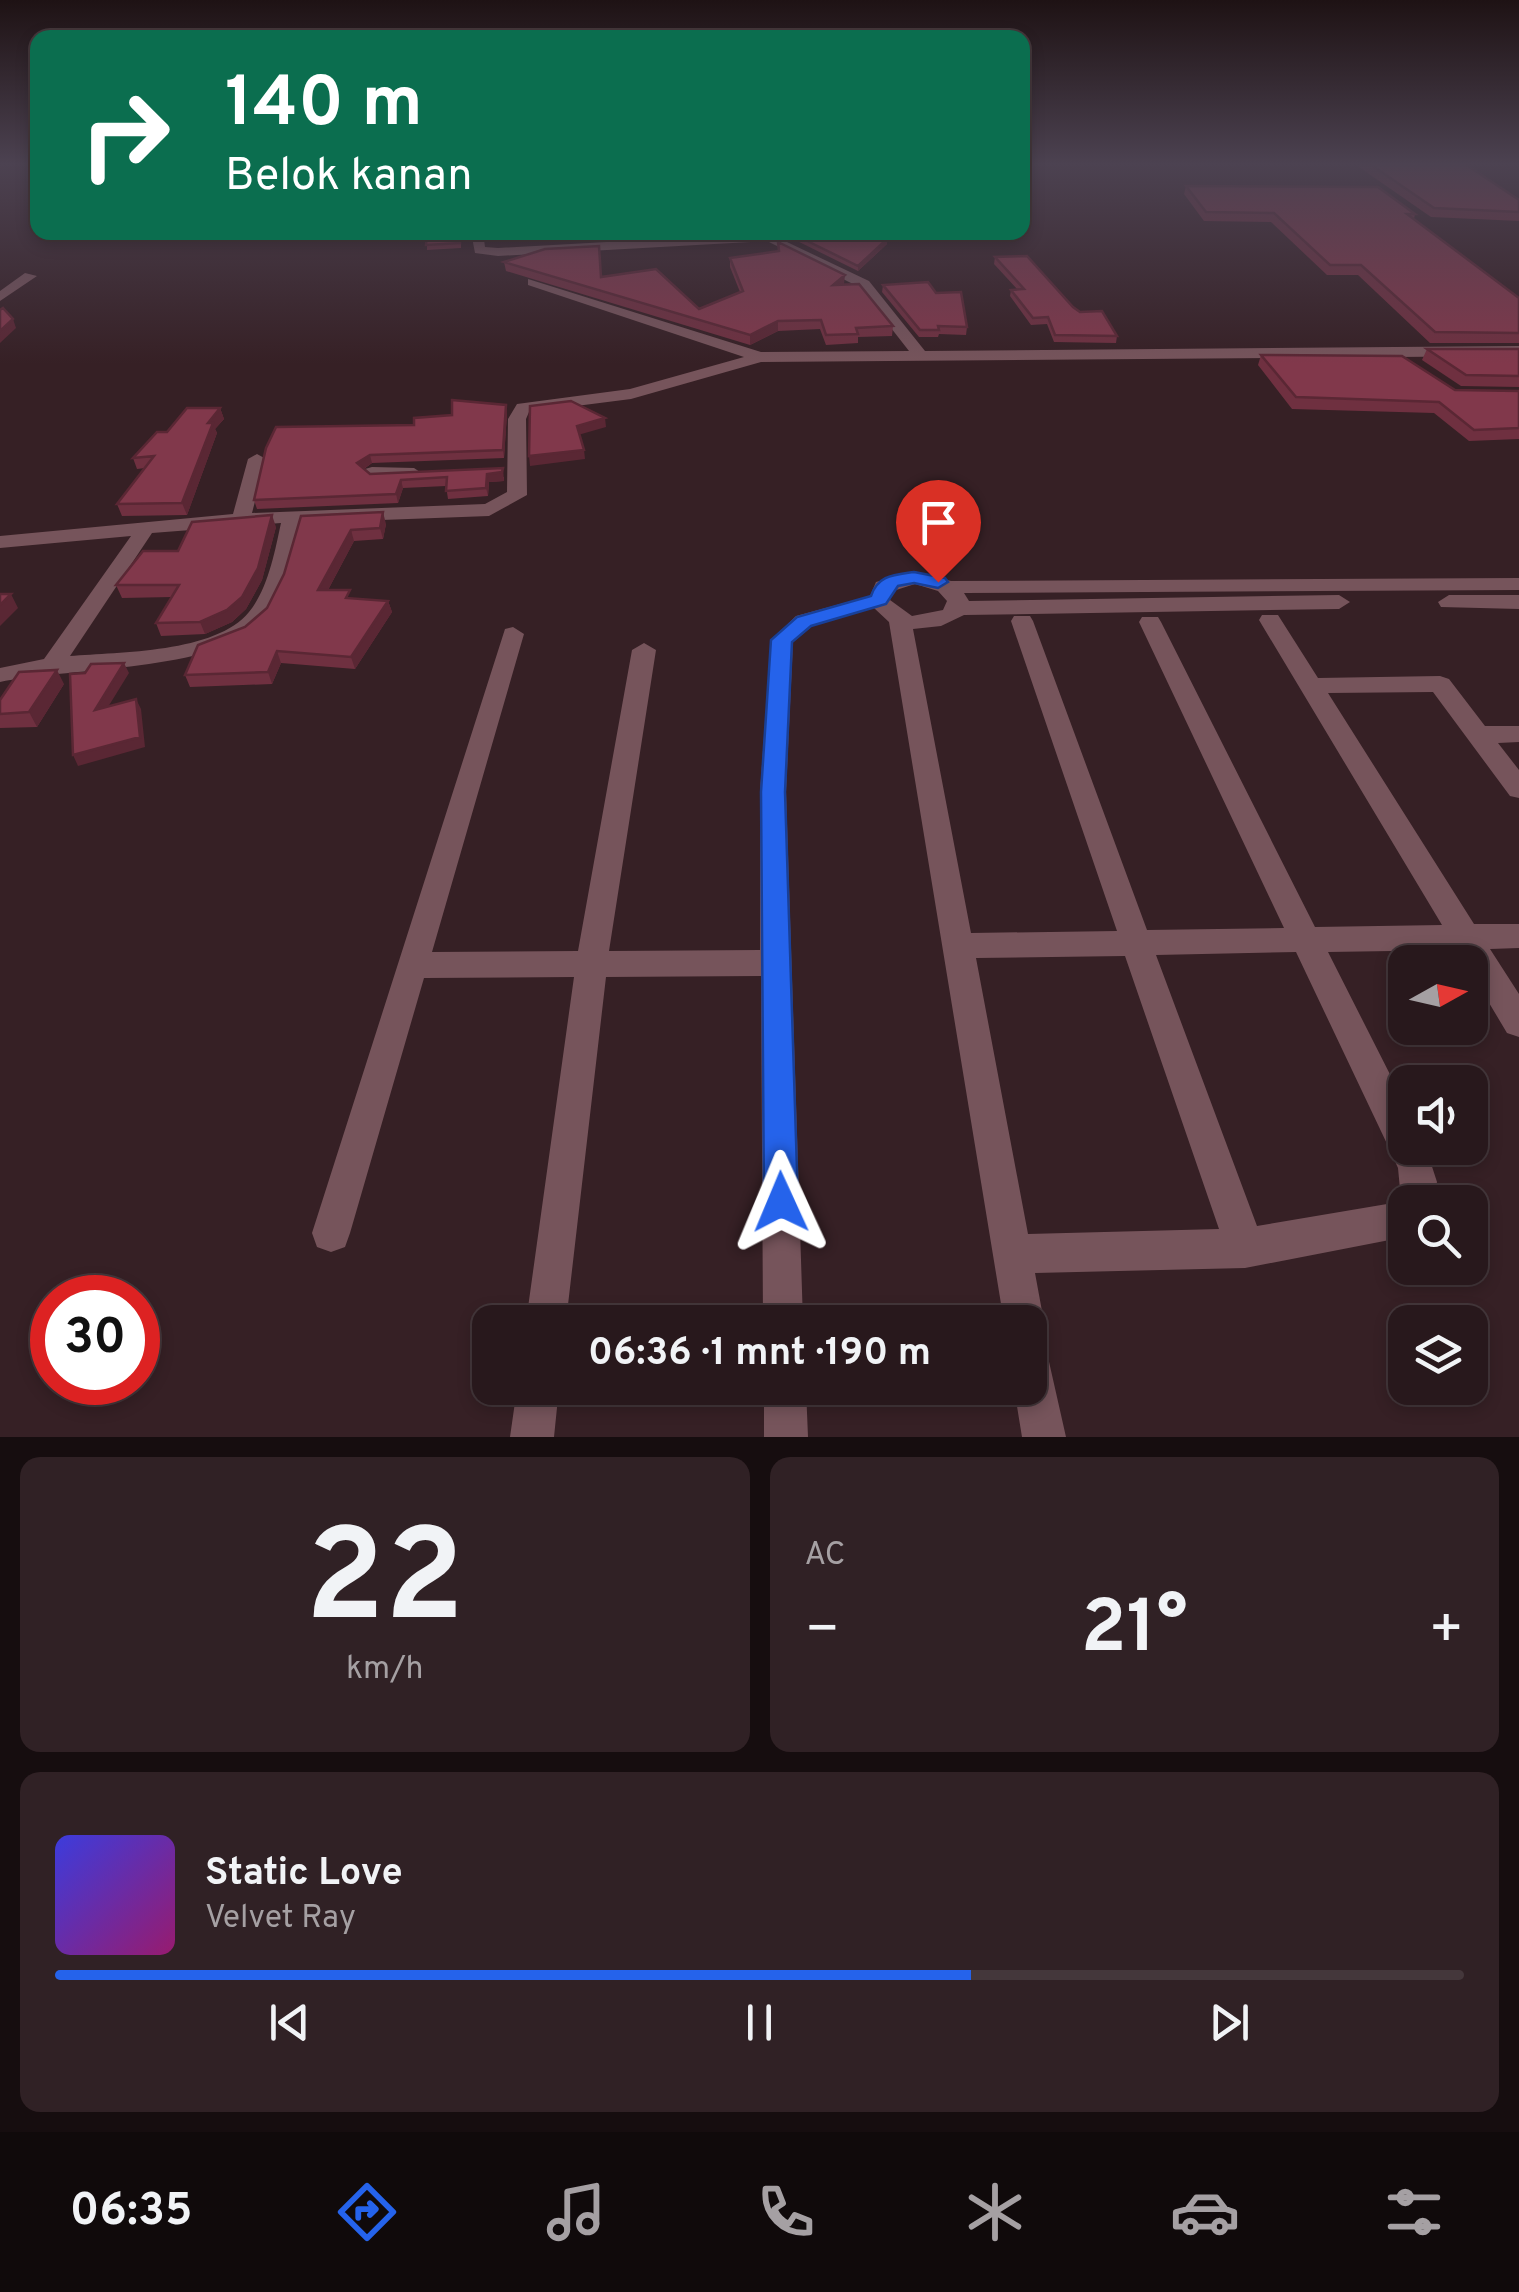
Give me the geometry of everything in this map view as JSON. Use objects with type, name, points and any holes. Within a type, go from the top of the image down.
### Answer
[{"type":"street","points":[[477,240],[476,247],[484,251],[691,240]]},
{"type":"street","points":[[573,248],[574,240]]},
{"type":"street","points":[[774,240],[864,284],[920,356]]},
{"type":"street","points":[[0,296],[30,276]]},
{"type":"street","points":[[533,282],[760,357]]},
{"type":"street","points":[[0,542],[241,519],[497,507],[517,495],[510,468],[517,419],[524,408],[613,398],[760,357],[1519,351]]},
{"type":"street","points":[[1393,352],[1425,376]]},
{"type":"street","points":[[241,519],[257,459]]},
{"type":"street","points":[[372,474],[422,474],[394,514]]},
{"type":"street","points":[[8,670],[54,662],[202,649],[236,635],[259,615],[282,557],[292,516]]},
{"type":"street","points":[[54,662],[146,528]]},
{"type":"street","points":[[1021,1305],[958,946],[884,586],[902,579],[926,579],[952,597],[1519,602]]},
{"type":"street","points":[[952,597],[1519,584]]},
{"type":"street","points":[[783,1305],[773,792],[782,640],[804,621],[890,610],[935,622],[952,597]]},
{"type":"street","points":[[1270,620],[1519,1023]]},
{"type":"street","points":[[1022,621],[1245,1248]]},
{"type":"street","points":[[1150,622],[1388,1108]]},
{"type":"street","points":[[331,1233],[513,634]]},
{"type":"street","points":[[548,1305],[591,966],[644,650]]},
{"type":"street","points":[[1311,686],[1440,684],[1519,789]]},
{"type":"street","points":[[1478,735],[1519,734]]},
{"type":"street","points":[[958,946],[1519,936]]},
{"type":"street","points":[[415,965],[776,963]]},
{"type":"street","points":[[1012,1254],[1245,1248],[1388,1222]]},
{"type":"street","points":[[532,1437],[536,1405]]},
{"type":"street","points":[[785,1405],[786,1437]]},
{"type":"street","points":[[1038,1405],[1044,1437]]},
{"type":"building","points":[[1291,229],[1427,229],[1519,298],[1519,333],[1435,332],[1361,265],[1330,265]]},
{"type":"building","points":[[426,240],[460,240],[460,243],[426,245]]},
{"type":"building","points":[[805,240],[886,240],[858,266]]},
{"type":"building","points":[[778,242],[845,275],[833,285],[859,284],[893,326],[856,328],[858,334],[826,335],[821,320],[778,321],[750,335],[504,262],[545,249],[599,246],[601,277],[656,269],[699,309],[743,291],[730,258],[779,251]]},
{"type":"building","points":[[1027,256],[1073,307],[1080,312],[1102,311],[1117,336],[1055,335],[1048,317],[1033,318],[1011,290],[1024,289],[995,257]]},
{"type":"building","points":[[928,282],[936,293],[961,292],[967,327],[920,330],[883,285]]},
{"type":"building","points":[[3,308],[13,319],[0,331],[0,310]]},
{"type":"building","points":[[1427,349],[1519,349],[1519,376],[1466,375]]},
{"type":"building","points":[[1261,355],[1402,356],[1455,390],[1519,391],[1519,428],[1474,430],[1439,402],[1296,397]]},
{"type":"building","points":[[452,400],[506,405],[503,450],[370,455],[357,463],[370,474],[503,468],[502,472],[487,474],[486,488],[446,491],[447,477],[401,480],[396,494],[254,500],[266,448],[276,427],[414,425],[414,418],[452,415]]},
{"type":"building","points":[[571,401],[605,418],[577,426],[584,450],[529,456],[530,406]]},
{"type":"building","points":[[187,408],[220,408],[208,423],[213,423],[182,503],[117,504],[154,456],[133,458],[157,432],[167,432]]},
{"type":"building","points":[[383,512],[380,528],[351,530],[318,590],[350,590],[346,598],[388,601],[351,657],[277,651],[268,672],[185,675],[198,645],[245,627],[267,608],[284,574],[301,516]]},
{"type":"building","points":[[272,515],[258,568],[242,597],[227,610],[200,622],[156,623],[179,585],[116,585],[143,551],[178,551],[192,522]]},
{"type":"building","points":[[124,663],[95,710],[136,699],[140,737],[73,755],[70,674],[85,673],[91,664]]},
{"type":"building","points":[[57,670],[29,712],[0,714],[0,700],[19,672]]},
{"type":"route","points":[[781,1202],[773,792],[782,640],[804,621],[879,600],[884,586],[892,582],[914,578],[938,582]]}]
